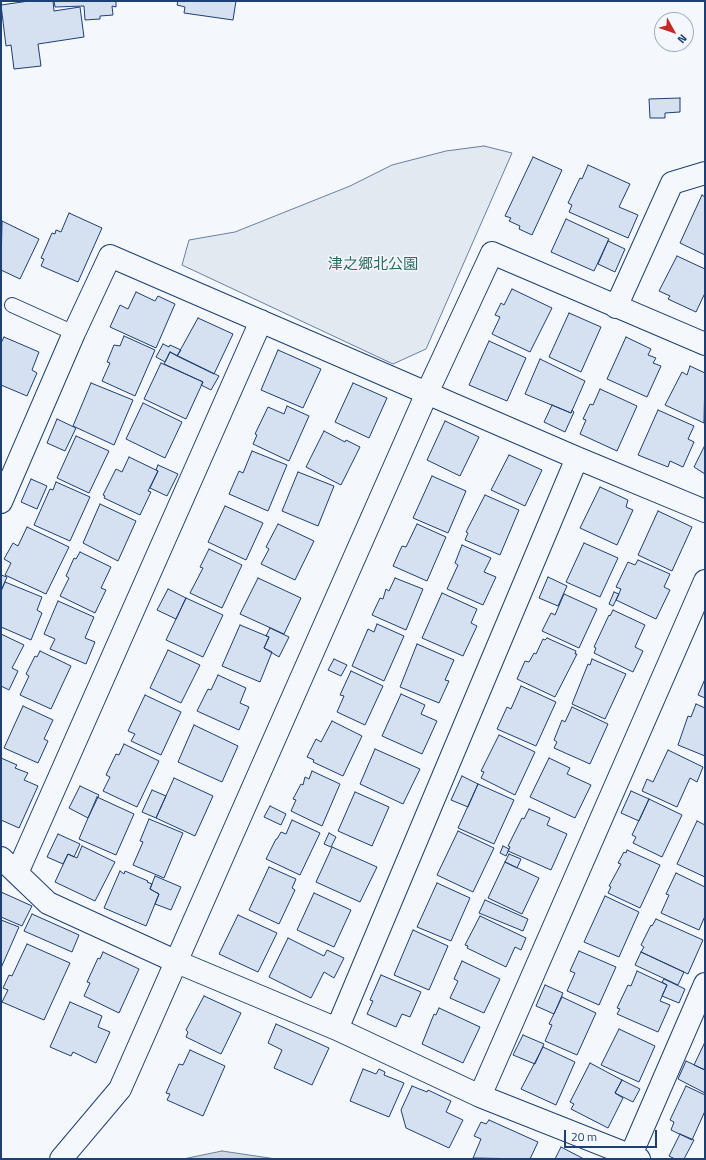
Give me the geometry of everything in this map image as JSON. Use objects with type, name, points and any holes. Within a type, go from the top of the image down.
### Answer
[{"type":"street","points":[[616,307],[672,183],[705,173]]},
{"type":"street","points":[[61,1159],[120,1089],[426,393],[492,253],[705,344]]},
{"type":"street","points":[[1,502],[74,333],[110,256],[577,458],[705,511]]},
{"type":"street","points":[[16,873],[261,321]]},
{"type":"street","points":[[337,1029],[577,458]]},
{"type":"street","points":[[480,1096],[705,581]]},
{"type":"street","points":[[1,858],[48,903],[177,962],[337,1029],[480,1096],[635,1157],[705,984]]},
{"type":"lane","points":[[12,305],[74,333]]},
{"type":"green space","name":"津之郷北公園","points":[[484,146],[512,153],[426,349],[393,364],[182,265],[189,240],[235,232],[350,186],[392,165],[446,151]]},
{"type":"shaded area","points":[[222,1151],[276,1159],[183,1159]]},
{"type":"building","points":[[29,1],[53,1],[54,11],[80,7],[84,37],[38,44],[41,66],[14,69],[11,45],[6,46],[1,5]]},
{"type":"building","points":[[54,1],[116,1],[116,7],[112,6],[113,15],[100,16],[100,19],[85,20],[84,6],[55,7]]},
{"type":"building","points":[[178,1],[236,1],[233,20],[184,13],[185,7],[177,5]]},
{"type":"building","points":[[680,98],[680,112],[665,113],[665,118],[650,118],[649,99]]},
{"type":"building","points":[[533,157],[562,170],[532,235],[519,229],[520,226],[509,221],[511,218],[505,216]]},
{"type":"building","points":[[588,165],[630,184],[619,207],[638,215],[628,238],[569,212],[572,205],[568,203],[580,178],[582,179]]},
{"type":"building","points":[[702,195],[705,197],[705,255],[680,243]]},
{"type":"building","points":[[69,213],[102,228],[78,282],[41,266],[44,259],[41,258],[52,233],[55,234],[56,230],[61,232]]},
{"type":"building","points":[[566,219],[609,239],[594,271],[551,252]]},
{"type":"building","points":[[2,221],[39,239],[20,279],[1,270]]},
{"type":"building","points":[[608,241],[625,249],[615,272],[598,264]]},
{"type":"building","points":[[677,256],[705,269],[705,293],[696,312],[668,299],[670,296],[659,291]]},
{"type":"building","points":[[512,289],[552,308],[530,352],[492,334],[500,317],[495,315],[501,303],[504,305]]},
{"type":"building","points":[[136,292],[155,301],[158,296],[175,304],[156,348],[110,327],[120,305],[128,309]]},
{"type":"building","points":[[569,313],[601,327],[581,372],[549,357]]},
{"type":"building","points":[[198,318],[233,334],[214,374],[177,356]]},
{"type":"building","points":[[124,336],[155,350],[135,396],[102,381],[110,363],[107,362],[114,345],[120,346]]},
{"type":"building","points":[[4,337],[39,352],[32,370],[37,373],[27,396],[1,385],[1,343]]},
{"type":"building","points":[[626,337],[651,349],[648,355],[656,358],[653,363],[661,366],[647,397],[607,379]]},
{"type":"building","points":[[489,341],[526,358],[507,401],[469,385]]},
{"type":"building","points":[[163,344],[169,347],[170,345],[181,350],[177,356],[170,352],[165,362],[156,357]]},
{"type":"building","points":[[278,350],[321,369],[303,408],[261,390]]},
{"type":"building","points":[[170,352],[219,376],[211,390],[201,385],[203,382],[164,364]]},
{"type":"building","points":[[540,359],[585,381],[571,413],[525,394]]},
{"type":"building","points":[[161,363],[203,382],[186,419],[144,399]]},
{"type":"building","points":[[690,366],[705,373],[704,423],[665,405],[682,372],[687,375]]},
{"type":"building","points":[[91,383],[133,400],[114,445],[73,426]]},
{"type":"building","points":[[353,383],[387,398],[369,438],[335,422]]},
{"type":"building","points":[[600,389],[637,406],[617,451],[580,434],[586,420],[583,419],[590,404],[593,405]]},
{"type":"building","points":[[143,403],[182,422],[165,458],[126,439]]},
{"type":"building","points":[[552,405],[571,413],[572,410],[574,412],[565,432],[544,422]]},
{"type":"building","points":[[287,406],[309,416],[289,461],[253,444],[257,435],[255,434],[268,407],[284,414]]},
{"type":"building","points":[[658,410],[694,426],[688,439],[694,442],[683,467],[670,461],[668,467],[638,455]]},
{"type":"building","points":[[57,419],[76,428],[65,451],[47,443]]},
{"type":"building","points":[[445,421],[479,437],[460,476],[427,460]]},
{"type":"building","points":[[324,431],[345,442],[346,440],[360,447],[341,485],[306,467]]},
{"type":"building","points":[[76,436],[109,451],[89,493],[57,478]]},
{"type":"building","points":[[705,445],[705,474],[694,467]]},
{"type":"building","points":[[252,451],[287,465],[268,511],[229,494],[239,471],[243,473]]},
{"type":"building","points":[[509,455],[542,470],[525,506],[491,490]]},
{"type":"building","points":[[129,457],[158,471],[148,491],[151,492],[140,515],[104,498],[105,496],[103,495],[116,469],[122,472]]},
{"type":"building","points":[[158,465],[178,474],[167,496],[150,488],[158,471],[156,470]]},
{"type":"building","points":[[298,472],[334,486],[318,526],[282,511]]},
{"type":"building","points":[[432,476],[466,491],[448,533],[413,518]]},
{"type":"building","points":[[31,479],[47,486],[37,509],[21,502]]},
{"type":"building","points":[[56,482],[90,497],[70,541],[34,525],[50,489],[53,490]]},
{"type":"building","points":[[600,487],[628,500],[626,507],[633,510],[617,545],[580,528]]},
{"type":"building","points":[[485,495],[519,510],[500,555],[465,540],[468,533],[466,532]]},
{"type":"building","points":[[100,504],[136,521],[118,561],[83,543]]},
{"type":"building","points":[[225,506],[263,523],[246,560],[208,542]]},
{"type":"building","points":[[658,511],[692,527],[672,571],[638,555]]},
{"type":"building","points":[[278,524],[314,541],[295,580],[261,564],[269,549],[266,547]]},
{"type":"building","points":[[417,524],[446,537],[427,581],[393,566],[402,546],[406,547]]},
{"type":"building","points":[[27,527],[69,547],[46,594],[5,575],[11,563],[4,559],[13,543],[18,546]]},
{"type":"building","points":[[584,543],[618,558],[600,597],[566,582]]},
{"type":"building","points":[[462,545],[491,558],[484,572],[496,577],[483,605],[447,589],[458,565],[455,563]]},
{"type":"building","points":[[209,549],[242,565],[222,608],[190,593],[203,568],[200,567]]},
{"type":"building","points":[[80,552],[111,567],[101,588],[106,590],[95,613],[60,596],[69,578],[66,576],[74,558],[76,559]]},
{"type":"building","points":[[638,560],[670,574],[664,587],[670,590],[656,619],[616,600],[621,589],[616,587],[628,562],[635,565]]},
{"type":"building","points":[[1,575],[7,577],[1,591]]},
{"type":"building","points":[[548,577],[567,586],[558,606],[539,598]]},
{"type":"building","points":[[258,578],[301,598],[284,634],[240,614]]},
{"type":"building","points":[[395,578],[423,589],[406,630],[372,615],[380,598],[383,599],[386,589],[389,591]]},
{"type":"building","points":[[5,582],[42,597],[37,610],[42,613],[31,640],[1,627],[1,591]]},
{"type":"building","points":[[168,589],[186,598],[176,619],[157,610]]},
{"type":"building","points":[[614,592],[619,594],[613,606],[609,604]]},
{"type":"building","points":[[442,593],[477,609],[471,623],[477,626],[463,656],[422,638]]},
{"type":"building","points":[[564,594],[597,609],[579,648],[542,631],[551,613],[555,615]]},
{"type":"building","points":[[186,598],[223,615],[203,657],[166,640]]},
{"type":"building","points":[[58,601],[94,617],[85,638],[95,642],[86,664],[50,649],[55,639],[44,634]]},
{"type":"building","points":[[613,610],[645,625],[635,647],[643,651],[633,672],[594,653],[596,648],[594,647],[609,615],[610,616]]},
{"type":"building","points":[[377,624],[404,636],[384,681],[352,666],[368,629],[374,632]]},
{"type":"building","points":[[240,625],[269,637],[264,648],[272,652],[260,682],[222,666]]},
{"type":"building","points":[[270,628],[289,637],[279,657],[264,648],[269,637],[266,636]]},
{"type":"building","points":[[1,634],[24,645],[12,668],[18,671],[9,690],[1,686]]},
{"type":"building","points":[[547,638],[576,651],[575,654],[577,654],[555,697],[517,679],[525,661],[529,662],[534,653],[536,654],[543,639],[545,640]]},
{"type":"building","points":[[417,644],[454,660],[445,680],[449,681],[439,703],[400,687]]},
{"type":"building","points":[[168,650],[200,665],[181,703],[150,688]]},
{"type":"building","points":[[40,651],[71,666],[51,709],[20,695],[29,676],[26,674],[35,656],[37,657]]},
{"type":"building","points":[[334,659],[347,665],[341,676],[328,670]]},
{"type":"building","points":[[592,659],[626,674],[605,719],[572,704],[588,664],[590,665]]},
{"type":"building","points":[[351,671],[383,686],[365,725],[337,712],[344,696],[340,695]]},
{"type":"building","points":[[218,675],[246,688],[240,703],[249,707],[239,730],[197,711],[208,689],[211,690]]},
{"type":"building","points":[[705,679],[705,698],[698,695]]},
{"type":"building","points":[[521,686],[556,702],[536,746],[497,729],[507,707],[511,709]]},
{"type":"building","points":[[401,694],[425,705],[421,714],[437,721],[422,754],[382,736]]},
{"type":"building","points":[[145,695],[181,712],[161,755],[131,741],[135,734],[128,731]]},
{"type":"building","points":[[696,704],[705,708],[705,756],[678,745],[688,716],[691,717]]},
{"type":"building","points":[[23,706],[53,720],[44,739],[48,741],[38,763],[4,748]]},
{"type":"building","points":[[572,707],[608,724],[590,764],[554,748],[557,742],[554,740],[562,720],[565,722]]},
{"type":"building","points":[[332,721],[362,736],[343,776],[313,762],[314,760],[307,757],[316,739],[321,742]]},
{"type":"building","points":[[194,725],[238,746],[222,782],[178,762]]},
{"type":"building","points":[[499,735],[535,752],[515,795],[481,778],[484,772],[481,771]]},
{"type":"building","points":[[124,744],[159,761],[137,807],[103,791],[110,777],[106,775],[116,754],[119,755]]},
{"type":"building","points":[[375,749],[420,769],[403,804],[360,784]]},
{"type":"building","points":[[668,750],[703,767],[697,782],[690,778],[677,807],[642,791],[647,779],[653,782]]},
{"type":"building","points":[[1,758],[17,765],[15,768],[28,773],[24,780],[38,786],[19,828],[1,820]]},
{"type":"building","points":[[549,758],[570,768],[567,774],[591,785],[575,818],[530,797]]},
{"type":"building","points":[[312,771],[340,784],[322,826],[291,811],[296,800],[293,799],[301,784],[303,785],[305,777],[309,779]]},
{"type":"building","points":[[462,776],[478,784],[468,807],[451,800]]},
{"type":"building","points":[[174,778],[213,796],[195,836],[156,818]]},
{"type":"building","points":[[478,784],[514,800],[494,844],[458,828]]},
{"type":"building","points":[[80,786],[99,795],[88,818],[69,808]]},
{"type":"building","points":[[152,790],[166,796],[156,818],[142,812]]},
{"type":"building","points":[[631,791],[649,799],[639,821],[621,813]]},
{"type":"building","points":[[355,792],[389,807],[372,846],[338,831]]},
{"type":"building","points":[[97,797],[134,814],[116,855],[79,839]]},
{"type":"building","points":[[649,799],[682,815],[662,857],[633,843],[636,837],[632,835]]},
{"type":"building","points":[[270,806],[286,814],[281,825],[264,817]]},
{"type":"building","points":[[529,809],[550,818],[547,825],[567,834],[551,870],[508,851],[510,847],[508,846],[522,818],[524,819]]},
{"type":"building","points":[[149,819],[183,833],[164,878],[133,865],[143,842],[140,841]]},
{"type":"building","points":[[292,820],[320,833],[300,875],[266,859],[281,832],[286,834]]},
{"type":"building","points":[[697,821],[705,825],[705,877],[677,864]]},
{"type":"building","points":[[458,831],[494,848],[473,892],[437,875]]},
{"type":"building","points":[[329,833],[336,837],[331,847],[324,844]]},
{"type":"building","points":[[58,834],[80,844],[74,857],[68,854],[63,864],[47,857]]},
{"type":"building","points":[[82,846],[115,862],[95,901],[55,882],[68,854],[77,858]]},
{"type":"building","points":[[503,846],[509,849],[506,856],[500,853]]},
{"type":"building","points":[[332,847],[377,867],[360,902],[316,882]]},
{"type":"building","points":[[627,850],[660,865],[640,908],[608,893],[611,887],[609,886],[621,864],[618,863],[624,852],[626,853]]},
{"type":"building","points":[[509,854],[521,859],[517,868],[505,862]]},
{"type":"building","points":[[505,862],[539,878],[522,914],[488,898]]},
{"type":"building","points":[[269,867],[296,879],[292,888],[295,890],[279,924],[249,910]]},
{"type":"building","points":[[120,871],[124,874],[125,871],[148,881],[147,882],[152,884],[150,889],[159,894],[146,926],[104,908]]},
{"type":"building","points":[[676,873],[705,887],[705,916],[699,930],[661,913],[669,895],[666,894]]},
{"type":"building","points":[[155,876],[181,887],[171,910],[155,904],[159,894],[150,889]]},
{"type":"building","points":[[437,883],[470,898],[451,941],[417,927]]},
{"type":"building","points":[[1,892],[32,906],[22,926],[1,917]]},
{"type":"building","points":[[314,893],[351,910],[334,947],[297,930]]},
{"type":"building","points":[[605,896],[639,912],[619,957],[584,942]]},
{"type":"building","points":[[485,900],[528,919],[523,931],[479,913]]},
{"type":"building","points":[[32,914],[79,935],[72,952],[24,931]]},
{"type":"building","points":[[238,915],[277,933],[258,972],[219,954]]},
{"type":"building","points":[[480,916],[526,938],[521,950],[515,947],[506,967],[467,948],[468,946],[465,945]]},
{"type":"building","points":[[656,919],[703,940],[688,974],[641,952],[644,947],[641,945],[651,925],[652,926]]},
{"type":"building","points":[[1,920],[19,927],[1,968]]},
{"type":"building","points":[[413,930],[448,946],[429,990],[394,975]]},
{"type":"building","points":[[288,938],[324,956],[327,950],[344,958],[334,978],[324,972],[311,998],[269,977]]},
{"type":"building","points":[[27,944],[70,963],[44,1020],[2,1002],[8,990],[3,988],[9,975],[12,976]]},
{"type":"building","points":[[579,951],[616,967],[599,1005],[567,991],[575,973],[570,971]]},
{"type":"building","points":[[103,952],[139,969],[119,1013],[84,996],[90,983],[87,982],[98,958],[100,959]]},
{"type":"building","points":[[641,952],[684,972],[678,985],[635,965]]},
{"type":"building","points":[[462,961],[500,979],[484,1013],[450,998],[458,981],[454,979]]},
{"type":"building","points":[[637,971],[667,985],[660,1001],[670,1005],[658,1032],[617,1014],[620,1009],[617,1008],[628,985],[631,986]]},
{"type":"building","points":[[381,975],[421,992],[410,1017],[402,1014],[396,1027],[367,1014],[373,1001],[370,1000]]},
{"type":"building","points":[[664,979],[685,989],[679,1003],[662,996],[667,985],[662,982]]},
{"type":"building","points":[[545,985],[563,993],[554,1014],[536,1006]]},
{"type":"building","points":[[204,996],[241,1013],[221,1054],[186,1037],[188,1032],[186,1030]]},
{"type":"building","points":[[562,997],[596,1013],[577,1055],[545,1041],[552,1025],[549,1024]]},
{"type":"building","points":[[70,1002],[102,1016],[98,1027],[110,1032],[96,1063],[73,1052],[71,1056],[50,1047]]},
{"type":"building","points":[[439,1008],[480,1027],[463,1063],[422,1044],[434,1014],[436,1015]]},
{"type":"building","points":[[276,1024],[329,1048],[312,1085],[274,1068],[282,1050],[268,1043]]},
{"type":"building","points":[[619,1029],[655,1046],[639,1082],[601,1065]]},
{"type":"building","points":[[523,1035],[544,1044],[535,1064],[513,1055]]},
{"type":"building","points":[[705,1042],[705,1070],[694,1065]]},
{"type":"building","points":[[543,1047],[575,1062],[556,1105],[521,1089]]},
{"type":"building","points":[[190,1050],[225,1066],[203,1116],[167,1100],[170,1094],[166,1093],[179,1064],[183,1065]]},
{"type":"building","points":[[686,1061],[705,1070],[705,1093],[678,1079]]},
{"type":"building","points":[[590,1063],[622,1080],[615,1093],[623,1098],[608,1128],[571,1109],[574,1104],[570,1102]]},
{"type":"building","points":[[363,1069],[376,1074],[379,1069],[385,1072],[384,1075],[404,1083],[389,1117],[350,1101]]},
{"type":"building","points":[[622,1080],[640,1089],[633,1102],[615,1093]]},
{"type":"building","points":[[412,1086],[427,1092],[428,1090],[451,1101],[446,1112],[463,1120],[449,1148],[406,1128],[401,1110]]},
{"type":"building","points":[[686,1086],[705,1095],[705,1111],[692,1140],[671,1130],[674,1122],[670,1120]]},
{"type":"building","points":[[489,1120],[538,1142],[530,1159],[473,1158],[481,1139],[474,1136],[481,1122],[486,1124]]},
{"type":"building","points":[[680,1134],[694,1140],[684,1159],[675,1159],[669,1156]]},
{"type":"building","points":[[561,1147],[584,1159],[555,1159]]}]
